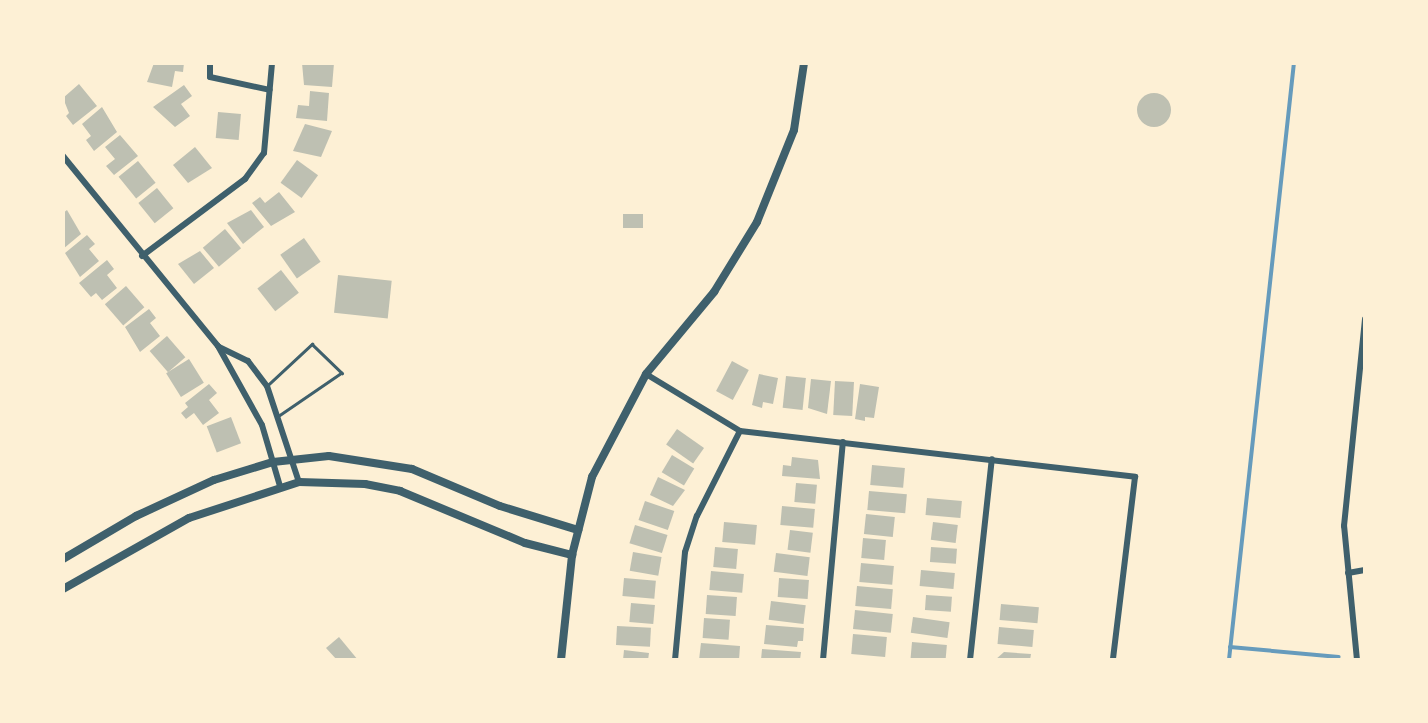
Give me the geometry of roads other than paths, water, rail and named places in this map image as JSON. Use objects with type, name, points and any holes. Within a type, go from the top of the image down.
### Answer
[{"type":"street","points":[[210,63],[209,77],[270,90]]},
{"type":"street","points":[[142,257],[245,179],[264,153],[272,63]]},
{"type":"street","points":[[561,660],[572,555],[592,477],[646,374],[714,292],[757,222],[794,130],[804,63]]},
{"type":"street","points":[[63,156],[142,257],[218,346],[262,425],[280,486]]},
{"type":"street","points":[[1357,660],[1344,526],[1365,319]]},
{"type":"street","points":[[218,346],[248,361],[267,386],[294,459],[299,482]]},
{"type":"street","points":[[646,374],[740,431],[1135,477],[1113,660]]},
{"type":"street","points":[[675,660],[685,552],[697,516],[740,431]]},
{"type":"street","points":[[823,660],[843,442]]},
{"type":"street","points":[[63,559],[179,495],[273,462],[329,456],[412,469],[525,515],[578,530]]},
{"type":"street","points":[[970,660],[992,459]]},
{"type":"street","points":[[63,589],[178,523],[280,486],[299,482],[365,484],[400,491],[524,543],[572,555]]},
{"type":"street","points":[[1348,573],[1365,570]]},
{"type":"lane","points":[[267,386],[312,344],[342,373],[279,416]]},
{"type":"waterway","points":[[1229,660],[1294,63]]},
{"type":"waterway","points":[[1230,647],[1339,657]]}]
